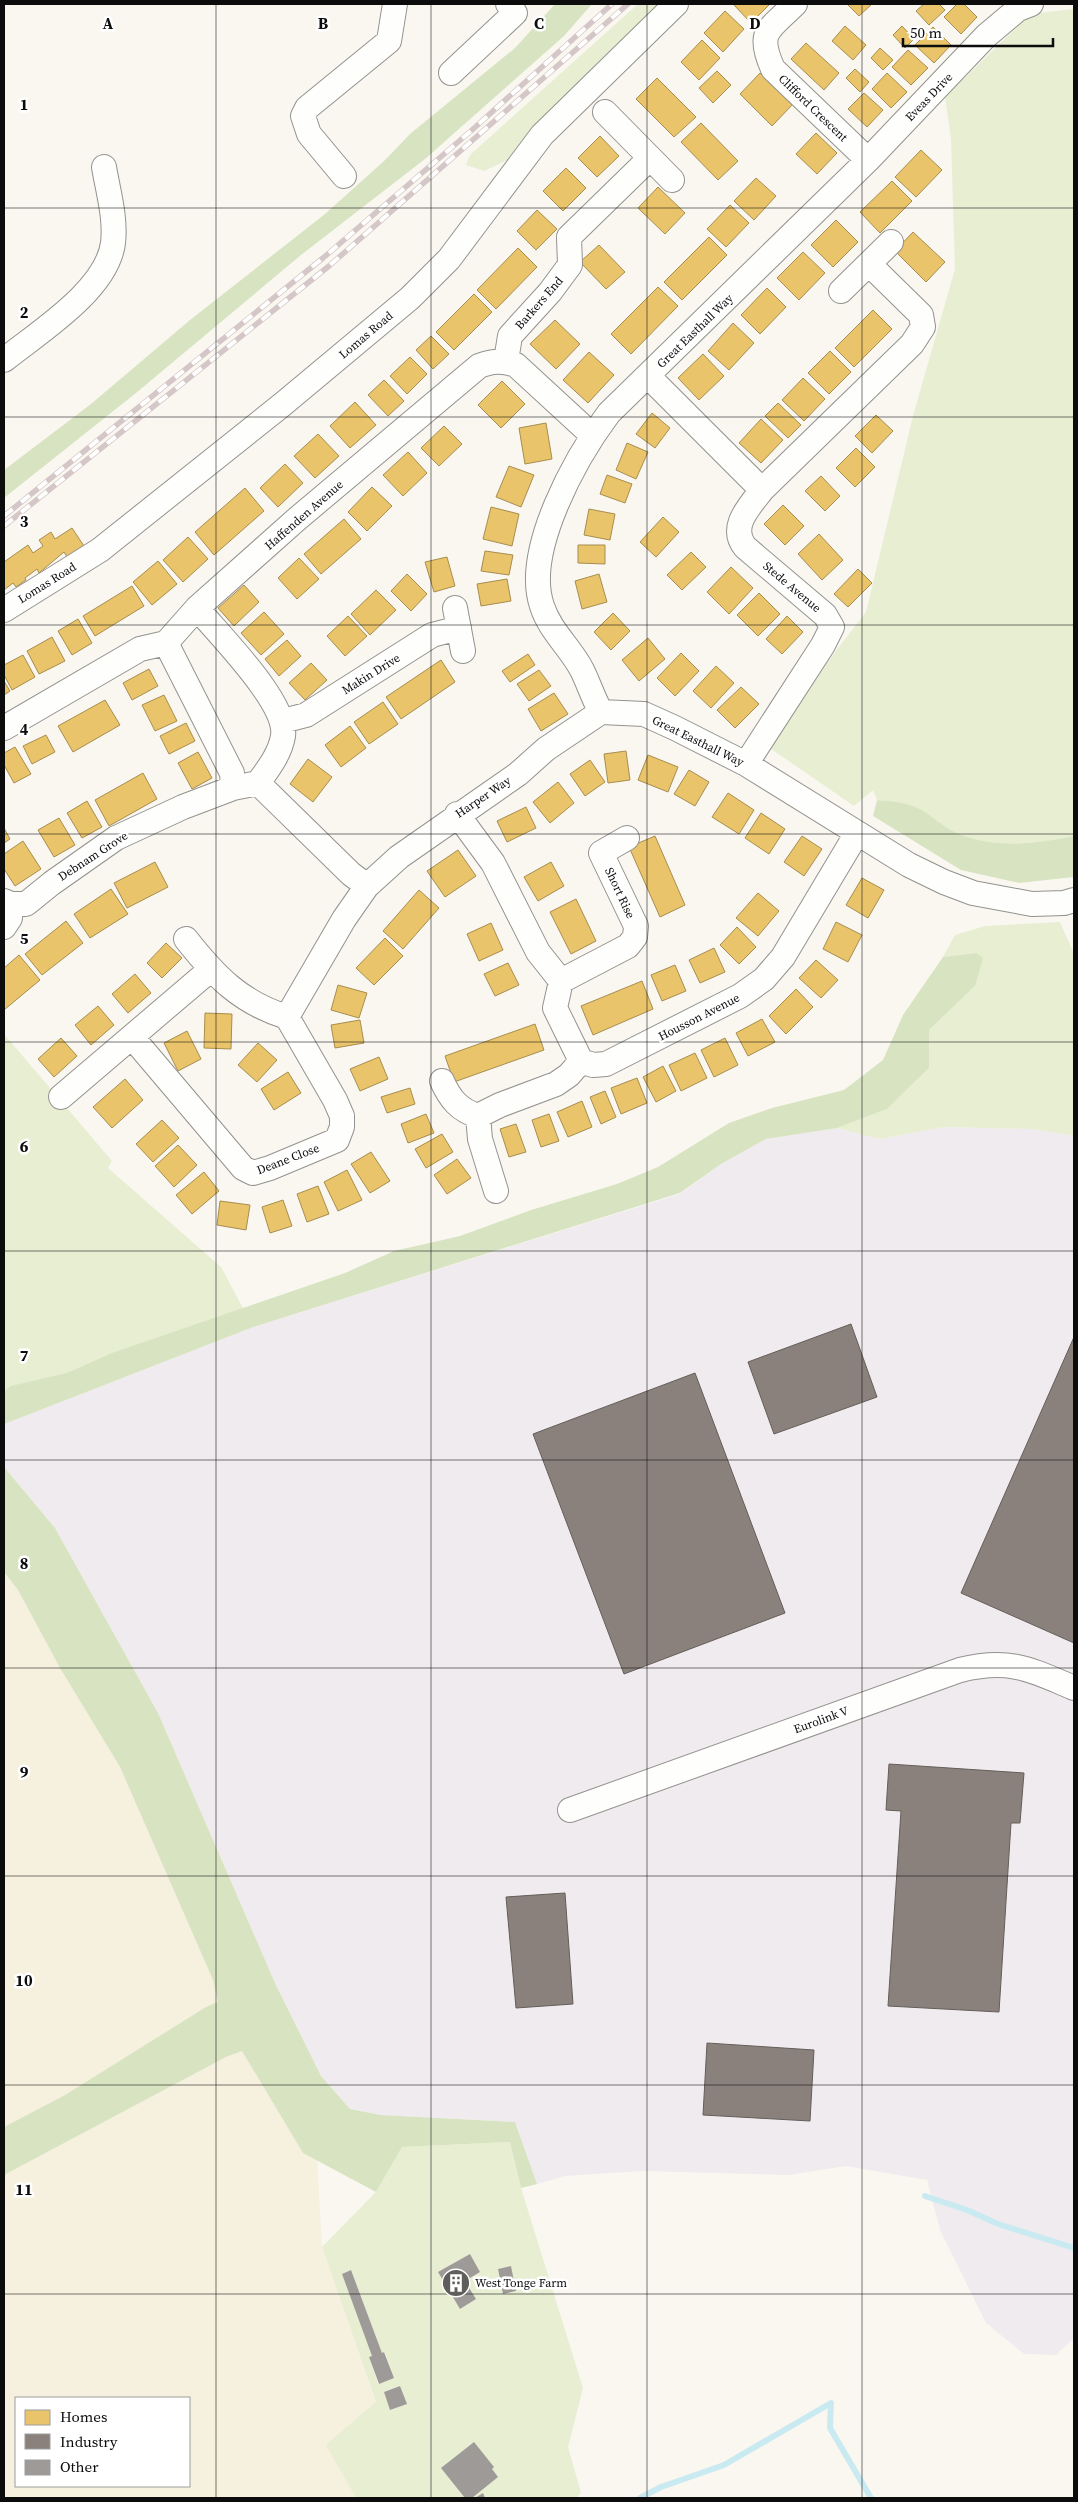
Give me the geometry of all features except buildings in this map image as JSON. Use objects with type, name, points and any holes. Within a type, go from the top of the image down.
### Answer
[{"type":"street","points":[[344,176],[309,134],[303,116],[307,108],[389,41],[395,4]]},
{"type":"street","name":"Lomas Road","points":[[4,610],[100,550],[283,404],[410,298],[448,259],[542,135],[676,4]]},
{"type":"street","name":"Clifford Crescent","points":[[795,4],[768,31],[763,42],[773,69],[868,160]]},
{"type":"street","name":"Eveas Drive","points":[[832,195],[868,160],[986,36],[1018,9],[1031,4]]},
{"type":"street","points":[[451,73],[517,7]]},
{"type":"street","points":[[606,112],[672,180]]},
{"type":"street","name":"Barkers End","points":[[506,361],[510,336],[550,292],[570,265],[570,237],[650,158]]},
{"type":"street","points":[[4,360],[66,310],[94,283],[108,264],[113,244],[114,224],[104,167]]},
{"type":"street","name":"Great Easthall Way","points":[[832,195],[609,413],[592,435],[556,504],[540,557],[538,585],[541,604],[549,624],[582,671],[601,712],[644,714],[746,764],[909,865],[944,882],[973,892],[1032,904],[1064,903],[1074,900]]},
{"type":"street","points":[[841,291],[891,242]]},
{"type":"street","name":"Stede Avenue","points":[[746,764],[823,645],[832,627],[825,615],[739,540],[738,527],[745,513],[762,490],[912,344],[923,327],[921,315],[869,264]]},
{"type":"street","name":"Haffenden Avenue","points":[[166,643],[197,608],[478,366],[492,361],[506,361]]},
{"type":"street","points":[[506,361],[523,369],[592,435]]},
{"type":"street","points":[[648,376],[762,490]]},
{"type":"street","points":[[186,939],[210,970],[231,989],[269,1012],[287,1018],[344,919],[367,886],[351,874],[258,784],[278,753],[283,735],[283,721],[270,694],[197,608]]},
{"type":"street","name":"Makin Drive","points":[[283,721],[306,715],[457,618],[463,651]]},
{"type":"street","points":[[4,728],[140,648],[166,643],[232,773],[233,788]]},
{"type":"street","name":"Harper Way","points":[[367,886],[399,857],[458,814],[518,774],[546,749],[601,712]]},
{"type":"street","name":"Debnam Grove","points":[[4,926],[10,918],[7,902],[26,904],[52,883],[116,838],[183,807],[233,788],[258,784]]},
{"type":"street","points":[[442,1081],[449,1097],[467,1113],[478,1116],[500,1105],[556,1084],[581,1061],[555,1008],[562,981],[538,952],[493,863],[458,814]]},
{"type":"street","name":"Housson Avenue","points":[[581,1061],[593,1065],[606,1064],[740,996],[764,979],[783,957],[857,833]]},
{"type":"street","name":"Short Rise","points":[[562,981],[628,946],[635,937],[636,926],[601,853],[627,838]]},
{"type":"street","points":[[61,1097],[210,970]]},
{"type":"street","name":"Deane Close","points":[[132,1037],[234,1160],[252,1173],[270,1168],[337,1140],[342,1127],[342,1116],[335,1100],[287,1018]]},
{"type":"street","points":[[478,1116],[480,1139],[496,1191]]},
{"type":"street","name":"Eurolink V","points":[[570,1810],[968,1668],[986,1664],[1012,1665],[1074,1688]]},
{"type":"shaded area","points":[[943,1127],[1032,1129],[1074,1136],[1074,2338],[1056,2355],[1024,2354],[986,2323],[940,2230],[927,2180],[846,2166],[788,2175],[642,2171],[565,2176],[537,2184],[515,2122],[381,2115],[350,2109],[321,2076],[275,1983],[158,1713],[55,1528],[4,1467],[4,1424],[253,1327],[680,1194],[721,1164],[766,1139],[837,1128],[880,1139]]},
{"type":"shaded area","points":[[4,1572],[18,1590],[60,1668],[120,1767],[213,1980],[219,2002],[206,2007],[65,2095],[4,2127]]},
{"type":"shaded area","points":[[242,2051],[303,2153],[317,2158],[322,2247],[376,2403],[327,2445],[356,2498],[4,2498],[4,2175],[226,2057]]},
{"type":"green space","points":[[555,4],[592,4],[564,36],[425,159],[301,255],[136,393],[4,498],[4,470],[91,404],[190,320],[325,214],[384,161],[410,134],[515,48]]},
{"type":"green space","points":[[638,4],[668,4],[516,156],[484,171],[466,165],[470,155]]},
{"type":"green space","points":[[1074,9],[1074,836],[1030,843],[1001,843],[972,838],[957,833],[913,806],[877,800],[873,790],[854,806],[764,744],[866,612],[913,416],[955,269],[951,139],[945,97],[1030,14]]},
{"type":"green space","points":[[877,800],[913,806],[957,833],[986,841],[1016,844],[1074,836],[1074,877],[1019,883],[961,870],[873,816]]},
{"type":"green space","points":[[1060,922],[1074,954],[1074,1136],[1032,1129],[943,1127],[880,1139],[837,1128],[887,1109],[929,1068],[929,1030],[975,986],[976,953],[943,957],[955,935],[985,926]]},
{"type":"green space","points":[[976,953],[983,958],[975,986],[929,1030],[929,1068],[887,1109],[837,1128],[766,1139],[721,1164],[680,1193],[253,1327],[4,1424],[4,1391],[11,1386],[67,1373],[112,1353],[345,1273],[394,1251],[460,1236],[531,1210],[617,1184],[658,1167],[729,1123],[772,1108],[844,1090],[883,1060],[903,1015],[943,957]]},
{"type":"green space","points":[[4,1034],[112,1161],[108,1168],[221,1267],[253,1327],[4,1424]]},
{"type":"green space","points":[[4,1467],[55,1528],[158,1713],[275,1983],[321,2076],[350,2109],[381,2115],[515,2122],[537,2184],[521,2188],[510,2142],[402,2147],[376,2192],[303,2153],[242,2051],[226,2057],[4,2175],[4,2127],[65,2095],[206,2007],[218,2002],[213,1980],[120,1767],[60,1668],[18,1590],[4,1572]]},
{"type":"green space","points":[[510,2142],[521,2188],[583,2388],[568,2447],[581,2493],[576,2498],[356,2498],[326,2445],[376,2402],[322,2247],[376,2192],[402,2147]],"holes":[[[470,2254],[480,2272],[465,2281],[476,2299],[460,2309],[438,2272]],[[511,2266],[516,2291],[503,2293],[498,2269]],[[351,2270],[382,2353],[385,2352],[394,2378],[378,2384],[369,2357],[372,2356],[342,2274]],[[400,2386],[406,2404],[391,2410],[384,2392]]]},
{"type":"waterway","points":[[925,2196],[967,2210],[998,2224],[1074,2248]]},
{"type":"waterway","points":[[640,2498],[661,2487],[724,2465],[831,2403],[830,2428],[871,2498]]},
{"type":"railway","points":[[4,516],[323,258],[472,130],[612,4]]},
{"type":"railway","points":[[4,526],[329,266],[628,4]]},
{"type":"place","name":"West Tonge Farm","points":[[456,2283]]}]
